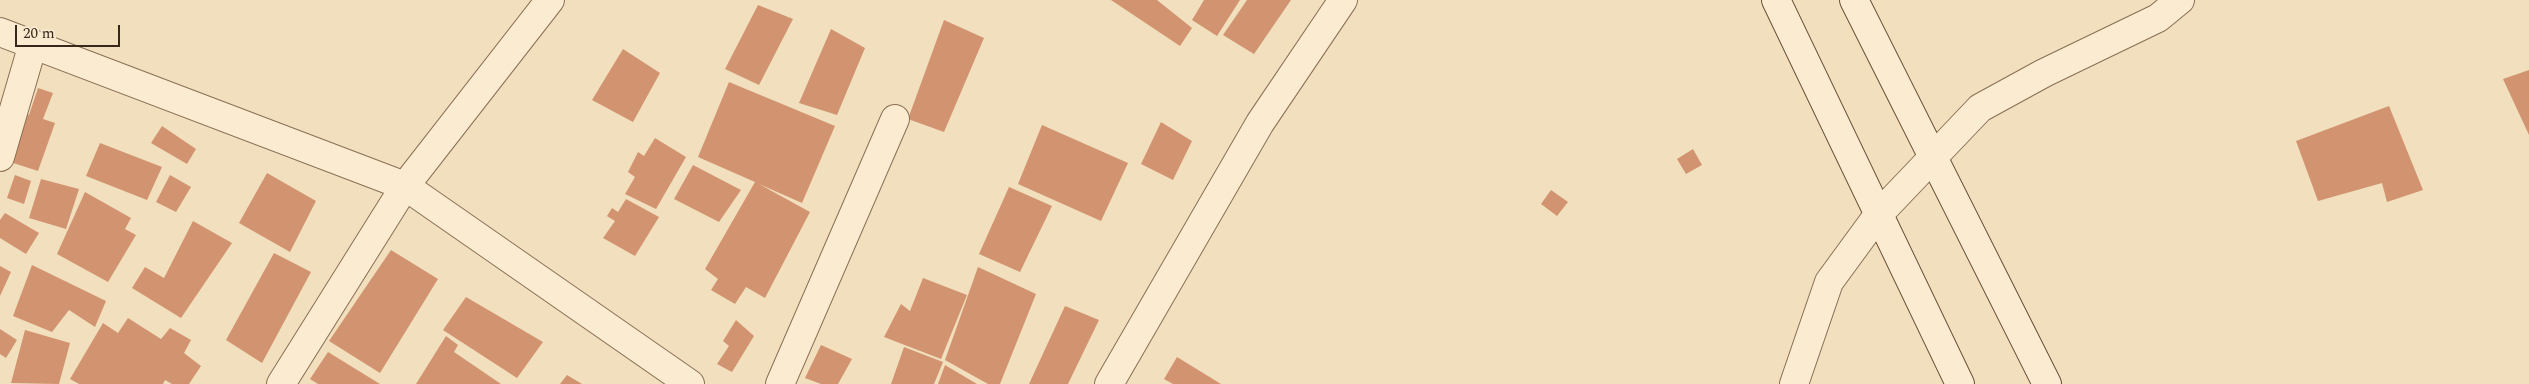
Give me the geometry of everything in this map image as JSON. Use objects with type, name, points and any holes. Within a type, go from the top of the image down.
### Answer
[{"type":"street","points":[[281,384],[405,186],[550,0]]},
{"type":"street","points":[[1109,384],[1260,123],[1343,0]]},
{"type":"street","points":[[1776,0],[1960,384]]},
{"type":"street","points":[[1854,0],[2046,384]]},
{"type":"street","points":[[1794,384],[1829,282],[1878,215],[1980,108],[2044,73],[2158,18],[2180,0]]},
{"type":"street","points":[[0,32],[405,186],[690,384]]},
{"type":"street","points":[[0,157],[33,44]]},
{"type":"street","points":[[780,384],[895,119]]},
{"type":"building","points":[[1111,0],[1157,0],[1192,28],[1180,46]]},
{"type":"building","points":[[1204,0],[1240,0],[1217,36],[1192,20]]},
{"type":"building","points":[[1247,0],[1291,0],[1254,54],[1223,35]]},
{"type":"building","points":[[758,5],[793,19],[759,85],[725,69]]},
{"type":"building","points":[[944,20],[984,38],[944,132],[908,119]]},
{"type":"building","points":[[831,29],[865,48],[837,115],[799,103]]},
{"type":"building","points":[[623,49],[660,73],[633,122],[592,100]]},
{"type":"building","points":[[2529,70],[2529,135],[2503,79]]},
{"type":"building","points":[[729,82],[835,126],[802,203],[759,184],[810,212],[765,298],[746,287],[735,304],[711,290],[718,279],[705,269],[755,182],[698,157]]},
{"type":"building","points":[[38,88],[53,93],[43,119],[55,123],[38,171],[7,161],[23,113],[29,115]]},
{"type":"building","points":[[2389,106],[2423,190],[2387,202],[2382,183],[2318,201],[2296,141]]},
{"type":"building","points":[[1161,122],[1192,141],[1173,180],[1141,164]]},
{"type":"building","points":[[1042,125],[1128,163],[1101,221],[1018,184]]},
{"type":"building","points":[[162,126],[196,149],[187,164],[151,143]]},
{"type":"building","points":[[655,138],[686,157],[656,209],[625,194],[635,177],[628,172],[638,152],[644,156]]},
{"type":"building","points":[[100,143],[162,167],[147,200],[86,176]]},
{"type":"building","points":[[1693,149],[1702,165],[1686,174],[1677,159]]},
{"type":"building","points":[[693,165],[741,190],[719,222],[674,199]]},
{"type":"building","points":[[267,173],[316,201],[290,252],[239,223]]},
{"type":"building","points":[[15,175],[31,181],[24,204],[7,198]]},
{"type":"building","points":[[170,175],[191,187],[176,212],[156,202]]},
{"type":"building","points":[[41,179],[79,189],[66,229],[29,218]]},
{"type":"building","points":[[1009,187],[1052,206],[1020,272],[979,254]]},
{"type":"building","points":[[1551,190],[1568,202],[1557,216],[1541,204]]},
{"type":"building","points":[[85,192],[131,218],[125,229],[136,235],[108,282],[57,254]]},
{"type":"building","points":[[626,199],[659,217],[635,256],[603,238],[615,221],[607,216],[612,208],[618,212]]},
{"type":"building","points":[[5,213],[39,233],[26,254],[0,238],[0,220]]},
{"type":"building","points":[[193,221],[232,243],[181,318],[132,288],[145,267],[164,278]]},
{"type":"building","points":[[391,250],[438,279],[380,373],[329,341]]},
{"type":"building","points":[[274,253],[311,272],[262,363],[226,340]]},
{"type":"building","points":[[32,265],[106,301],[95,327],[69,310],[52,332],[13,316]]},
{"type":"building","points":[[0,266],[11,272],[0,296]]},
{"type":"building","points":[[978,267],[1036,294],[1000,384],[988,384],[945,360]]},
{"type":"building","points":[[923,278],[967,295],[941,359],[884,337],[901,304],[910,311]]},
{"type":"building","points":[[466,297],[543,342],[517,378],[443,330]]},
{"type":"building","points":[[1065,306],[1099,320],[1068,384],[1029,384]]},
{"type":"building","points":[[128,318],[161,339],[170,328],[191,340],[184,353],[201,366],[189,384],[172,384],[165,380],[163,384],[79,384],[70,379],[103,323],[118,333]]},
{"type":"building","points":[[736,320],[754,336],[732,372],[717,364],[729,346],[723,341]]},
{"type":"building","points":[[0,329],[17,340],[6,358],[0,354]]},
{"type":"building","points":[[25,330],[70,343],[59,384],[11,383]]},
{"type":"building","points":[[446,336],[458,345],[454,352],[501,384],[416,384]]},
{"type":"building","points":[[821,345],[852,359],[838,384],[821,384],[805,378]]},
{"type":"building","points":[[904,347],[943,362],[934,384],[891,384]]},
{"type":"building","points":[[328,352],[380,384],[318,384],[310,379]]},
{"type":"building","points":[[1177,357],[1221,384],[1173,384],[1164,379]]},
{"type":"building","points":[[945,365],[977,384],[938,384]]},
{"type":"building","points":[[567,375],[582,384],[560,384]]}]
